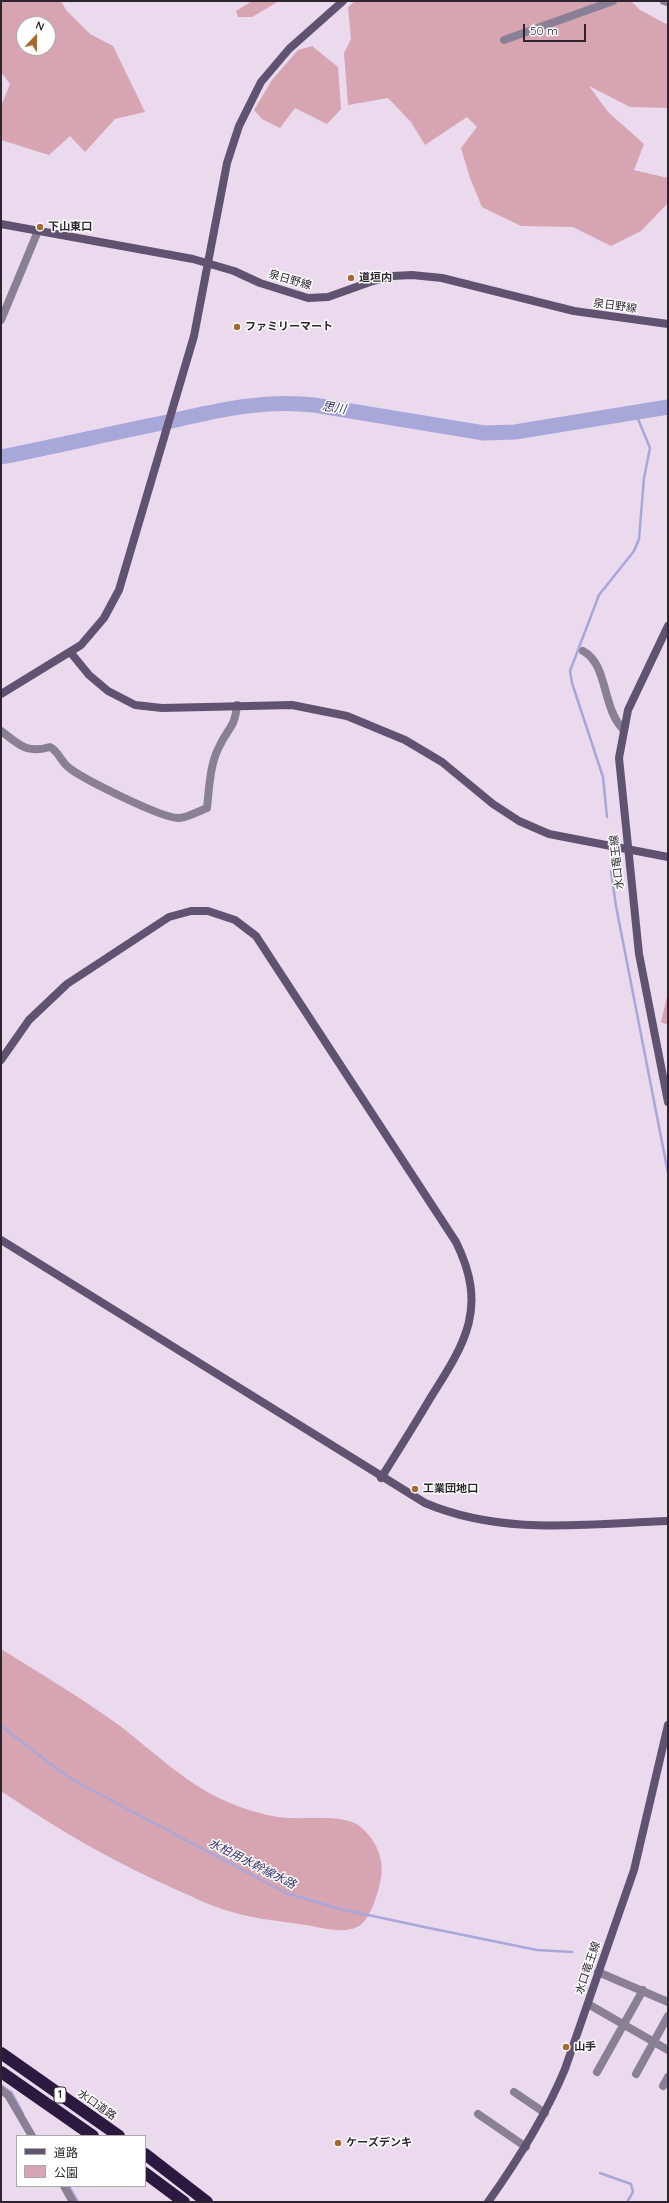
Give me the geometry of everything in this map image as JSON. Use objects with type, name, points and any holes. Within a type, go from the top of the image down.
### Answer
[{"type":"highway","name":"水口道路","points":[[1,2053],[118,2135]]},
{"type":"highway","name":"1","points":[[1,2072],[92,2135]]},
{"type":"highway","points":[[146,2155],[207,2202]]},
{"type":"highway","points":[[146,2174],[184,2202]]},
{"type":"street","points":[[1,694],[71,653],[92,634],[104,618],[119,590],[194,336],[227,163],[239,126],[261,82],[289,49],[343,1]]},
{"type":"street","points":[[504,40],[613,1]]},
{"type":"street","points":[[664,1],[668,2]]},
{"type":"street","name":"泉日野線","points":[[1,224],[135,247],[208,263],[234,271],[290,294],[308,298],[328,297],[373,281],[412,275],[442,278],[574,311],[668,324]]},
{"type":"street","points":[[1,320],[38,231]]},
{"type":"street","name":"水口竜王線","points":[[668,626],[635,692],[623,729],[619,758],[626,850],[639,954],[668,1102]]},
{"type":"street","points":[[583,651],[592,655],[598,667],[610,710],[616,721],[623,729]]},
{"type":"street","points":[[71,653],[89,675],[108,691],[135,705],[162,708],[237,705],[292,706],[346,716],[405,740],[442,762],[519,822],[549,834],[668,857]]},
{"type":"street","points":[[1,731],[23,747],[35,751],[50,747],[54,749],[68,767],[155,813],[179,818],[207,808],[218,747],[236,720],[237,705]]},
{"type":"street","points":[[1,1060],[29,1020],[67,984],[169,917],[191,911],[208,911],[235,920],[256,936],[456,1242],[462,1253],[471,1283],[471,1316],[463,1344],[381,1478]]},
{"type":"street","points":[[1,1240],[381,1478],[425,1503],[446,1512],[497,1524],[549,1525],[668,1521]]},
{"type":"street","name":"水口竜王線","points":[[488,2202],[526,2147],[545,2113],[565,2069],[634,1870],[668,1725]]},
{"type":"street","points":[[598,1972],[668,2002]]},
{"type":"street","points":[[596,2072],[643,1990]]},
{"type":"street","points":[[588,2004],[668,2050]]},
{"type":"street","points":[[636,2074],[668,2016]]},
{"type":"street","points":[[663,2086],[668,2077]]},
{"type":"street","points":[[1,2090],[8,2095],[31,2135]]},
{"type":"street","points":[[514,2092],[545,2113]]},
{"type":"street","points":[[478,2114],[526,2147]]},
{"type":"street","points":[[65,2187],[73,2202]]},
{"type":"green space","points":[[1,1],[61,1],[66,10],[90,34],[113,46],[145,112],[115,119],[85,152],[70,136],[49,155],[1,140],[1,106],[10,84],[1,72]]},
{"type":"green space","points":[[252,1],[279,1],[252,17],[238,17],[236,11]]},
{"type":"green space","points":[[355,1],[631,1],[640,10],[668,25],[668,108],[630,107],[589,86],[608,112],[644,144],[634,170],[668,178],[668,203],[641,231],[611,246],[573,227],[521,226],[482,207],[470,178],[461,148],[477,127],[467,117],[425,145],[411,122],[388,98],[348,105],[344,53],[351,39],[348,7]]},
{"type":"green space","points":[[312,46],[338,67],[341,109],[327,124],[295,108],[280,128],[262,119],[254,110],[272,80],[298,50]]},
{"type":"green space","points":[[668,992],[668,1025],[661,1022]]},
{"type":"green space","points":[[1,1649],[91,1706],[120,1726],[181,1775],[207,1792],[221,1799],[234,1805],[271,1816],[345,1820],[355,1823],[362,1828],[378,1849],[382,1873],[375,1900],[366,1919],[363,1923],[353,1929],[332,1930],[250,1916],[218,1908],[154,1880],[109,1857],[43,1819],[1,1791]]},
{"type":"waterway","name":"思川","points":[[1,457],[203,414],[258,405],[314,405],[484,433],[515,432],[668,407]]},
{"type":"waterway","points":[[607,817],[603,777],[572,683],[570,671],[599,595],[634,551],[639,539],[644,478],[650,448],[638,419],[627,412]]},
{"type":"waterway","points":[[611,871],[616,906],[668,1173]]},
{"type":"waterway","name":"水柏用水幹線水路","points":[[1,1726],[64,1774],[84,1786],[286,1893],[340,1909],[429,1928],[537,1950],[572,1952]]},
{"type":"waterway","points":[[1,2085],[12,2093],[23,2114]]},
{"type":"waterway","points":[[600,2173],[631,2184],[633,2192],[627,2202]]},
{"type":"waterway","points":[[70,2187],[78,2202]]},
{"type":"place","name":"下山東口","points":[[40,227]]},
{"type":"place","name":"道垣内","points":[[351,278]]},
{"type":"place","name":"ファミリーマート","points":[[237,327]]},
{"type":"place","name":"工業団地口","points":[[415,1489]]},
{"type":"place","name":"山手","points":[[566,2047]]},
{"type":"place","name":"ケーズデンキ","points":[[338,2143]]}]
